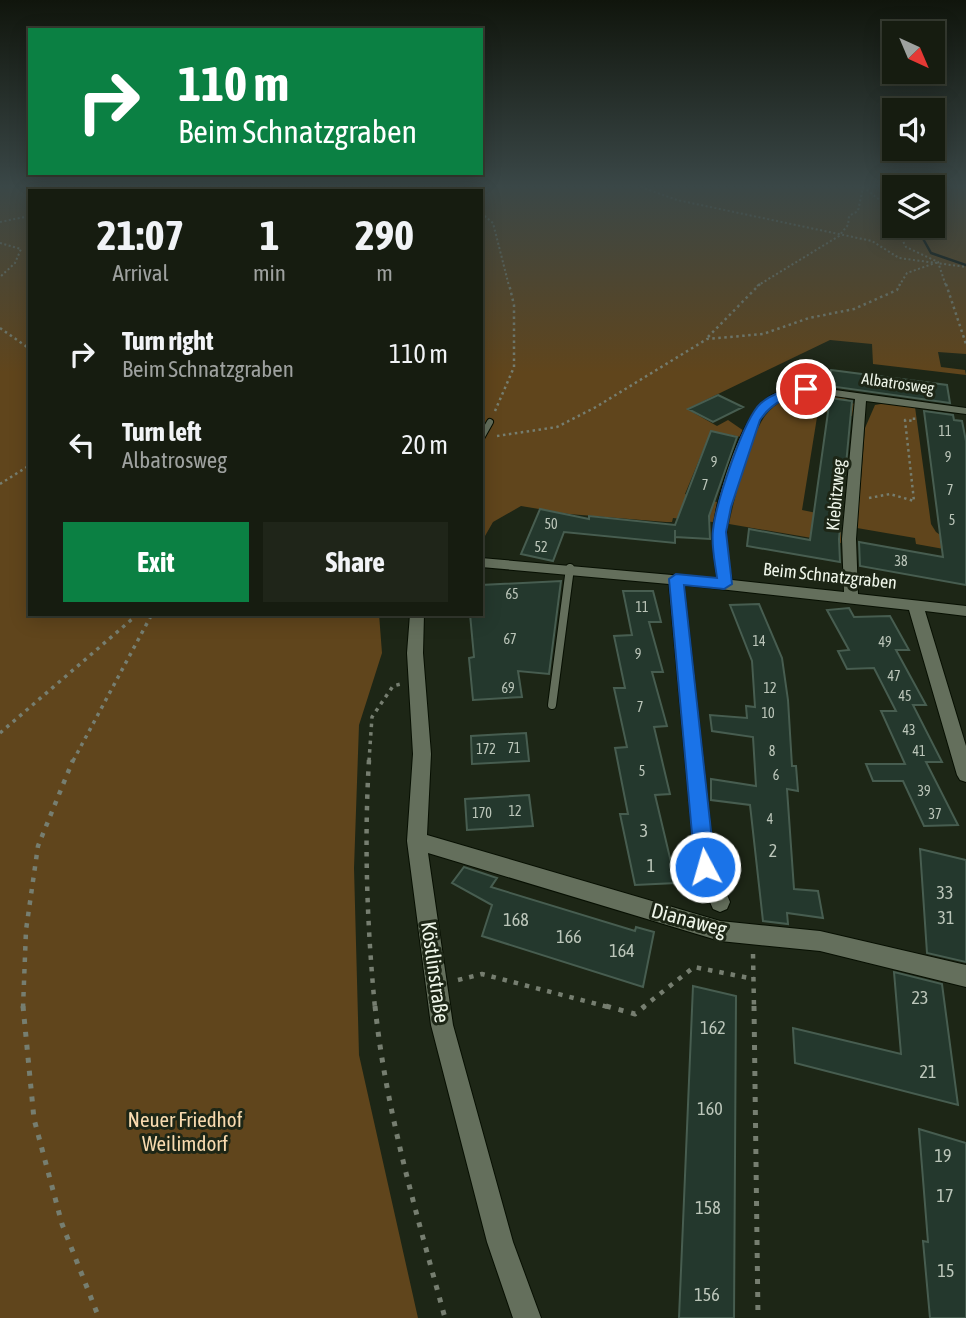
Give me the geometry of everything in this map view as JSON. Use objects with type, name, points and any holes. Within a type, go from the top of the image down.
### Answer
[{"type":"street","name":"Albatrosweg","points":[[724,584],[720,532],[724,507],[754,420],[764,406],[783,393],[806,389],[966,411]]},
{"type":"street","name":"Kiebitzweg","points":[[852,597],[849,539],[861,396]]},
{"type":"street","name":"Beim Schnatzgraben","points":[[483,562],[570,568],[966,611]]},
{"type":"street","points":[[676,579],[705,867],[720,901]]},
{"type":"street","points":[[915,604],[966,775]]},
{"type":"street","name":"Köstlinstraße","points":[[417,616],[416,679],[422,754],[417,841],[442,1025],[500,1242],[527,1318]]},
{"type":"street","name":"Dianaweg","points":[[417,841],[720,931],[820,941],[966,976]]},
{"type":"lane","points":[[483,434],[490,422]]},
{"type":"lane","points":[[552,705],[570,568]]},
{"type":"path","points":[[0,277],[15,262],[19,249]]},
{"type":"path","points":[[490,422],[514,367],[514,305],[500,249]]},
{"type":"path","points":[[483,438],[557,427],[596,407],[707,339],[757,286],[818,249]]},
{"type":"path","points":[[884,249],[899,258],[966,267]]},
{"type":"path","points":[[909,249],[938,262],[966,344]]},
{"type":"path","points":[[707,339],[763,334],[809,317],[854,309],[897,290],[907,273],[938,262]]},
{"type":"path","points":[[0,328],[28,347]]},
{"type":"path","points":[[853,495],[875,498],[890,494],[914,500],[905,420],[914,421],[912,403]]},
{"type":"path","points":[[0,484],[28,466]]},
{"type":"path","points":[[0,733],[136,616]]},
{"type":"path","points":[[99,1318],[62,1224],[34,1119],[23,1020],[26,930],[38,846],[76,753],[151,616]]},
{"type":"path","points":[[416,679],[393,686],[372,717],[366,808],[371,966],[380,1056],[404,1165],[445,1318]]},
{"type":"path","points":[[753,934],[758,1318]]},
{"type":"path","points":[[436,984],[482,974],[635,1014],[694,967],[754,979]]},
{"type":"green space","name":"Neuer Friedhof Weilimdorf","points":[[0,249],[28,249],[28,616],[379,616],[382,653],[359,725],[354,868],[359,1055],[418,1318],[0,1318]]},
{"type":"green space","name":"Neuer Friedhof Weilimdorf","points":[[483,249],[966,249],[966,354],[938,352],[941,367],[965,370],[966,375],[873,364],[872,344],[830,340],[687,409],[717,426],[728,420],[744,431],[741,437],[711,431],[685,494],[717,502],[713,522],[673,518],[672,522],[666,522],[569,514],[521,506],[493,522],[483,540]]},
{"type":"green space","points":[[807,393],[843,397],[854,404],[852,416],[818,411],[802,510],[841,518],[841,543],[729,524],[749,452],[765,416],[784,400]]},
{"type":"green space","points":[[887,403],[915,407],[931,524],[936,532],[966,553],[916,544],[915,538],[857,528],[865,428],[875,405]]},
{"type":"building","points":[[831,370],[947,385],[950,403],[829,386]]},
{"type":"building","points":[[718,395],[743,407],[713,422],[688,409]]},
{"type":"building","points":[[830,398],[852,401],[839,539],[840,562],[747,546],[749,529],[810,540]]},
{"type":"building","points":[[924,411],[953,415],[954,420],[962,421],[966,441],[966,585],[860,566],[859,542],[943,557]]},
{"type":"building","points":[[711,431],[737,437],[709,516],[710,539],[675,537],[675,543],[564,532],[553,561],[521,554],[540,509],[589,519],[589,516],[675,525]]},
{"type":"building","points":[[561,581],[549,674],[518,671],[522,697],[473,700],[469,658],[474,657],[470,616],[483,616],[483,585]]},
{"type":"building","points":[[623,591],[653,591],[661,622],[649,622],[663,672],[652,672],[667,726],[654,727],[670,794],[655,795],[676,883],[635,885],[620,814],[628,814],[615,748],[627,747],[614,688],[625,688],[614,636],[632,635]]},
{"type":"building","points":[[759,604],[782,658],[788,700],[792,766],[796,766],[798,791],[787,789],[794,889],[818,891],[823,918],[787,913],[788,924],[763,921],[750,805],[711,800],[711,779],[756,786],[753,737],[712,731],[710,715],[747,718],[746,706],[755,707],[752,661],[730,605]]},
{"type":"building","points":[[849,608],[854,617],[890,616],[909,650],[896,650],[926,705],[913,705],[942,762],[926,762],[958,825],[924,826],[903,781],[873,781],[866,764],[905,764],[881,711],[896,711],[874,668],[847,669],[838,651],[849,650],[827,610]]},
{"type":"building","points":[[526,733],[529,761],[472,764],[471,736]]},
{"type":"building","points":[[529,795],[533,826],[467,830],[465,799]]},
{"type":"building","points":[[920,849],[966,860],[966,962],[927,953]]},
{"type":"building","points":[[464,867],[497,878],[491,887],[635,931],[636,927],[654,932],[643,987],[482,936],[492,905],[452,883]]},
{"type":"building","points":[[894,972],[942,984],[958,1105],[795,1063],[793,1028],[901,1054]]},
{"type":"building","points":[[693,986],[736,996],[734,1318],[679,1318]]},
{"type":"building","points":[[919,1129],[966,1143],[966,1318],[930,1318],[923,1241],[928,1242]]},
{"type":"waterway","points":[[929,249],[931,253],[966,265]]},
{"type":"route","points":[[705,867],[676,579],[724,584],[720,532],[724,507],[754,420],[764,406],[780,395],[792,390],[806,389]]}]
